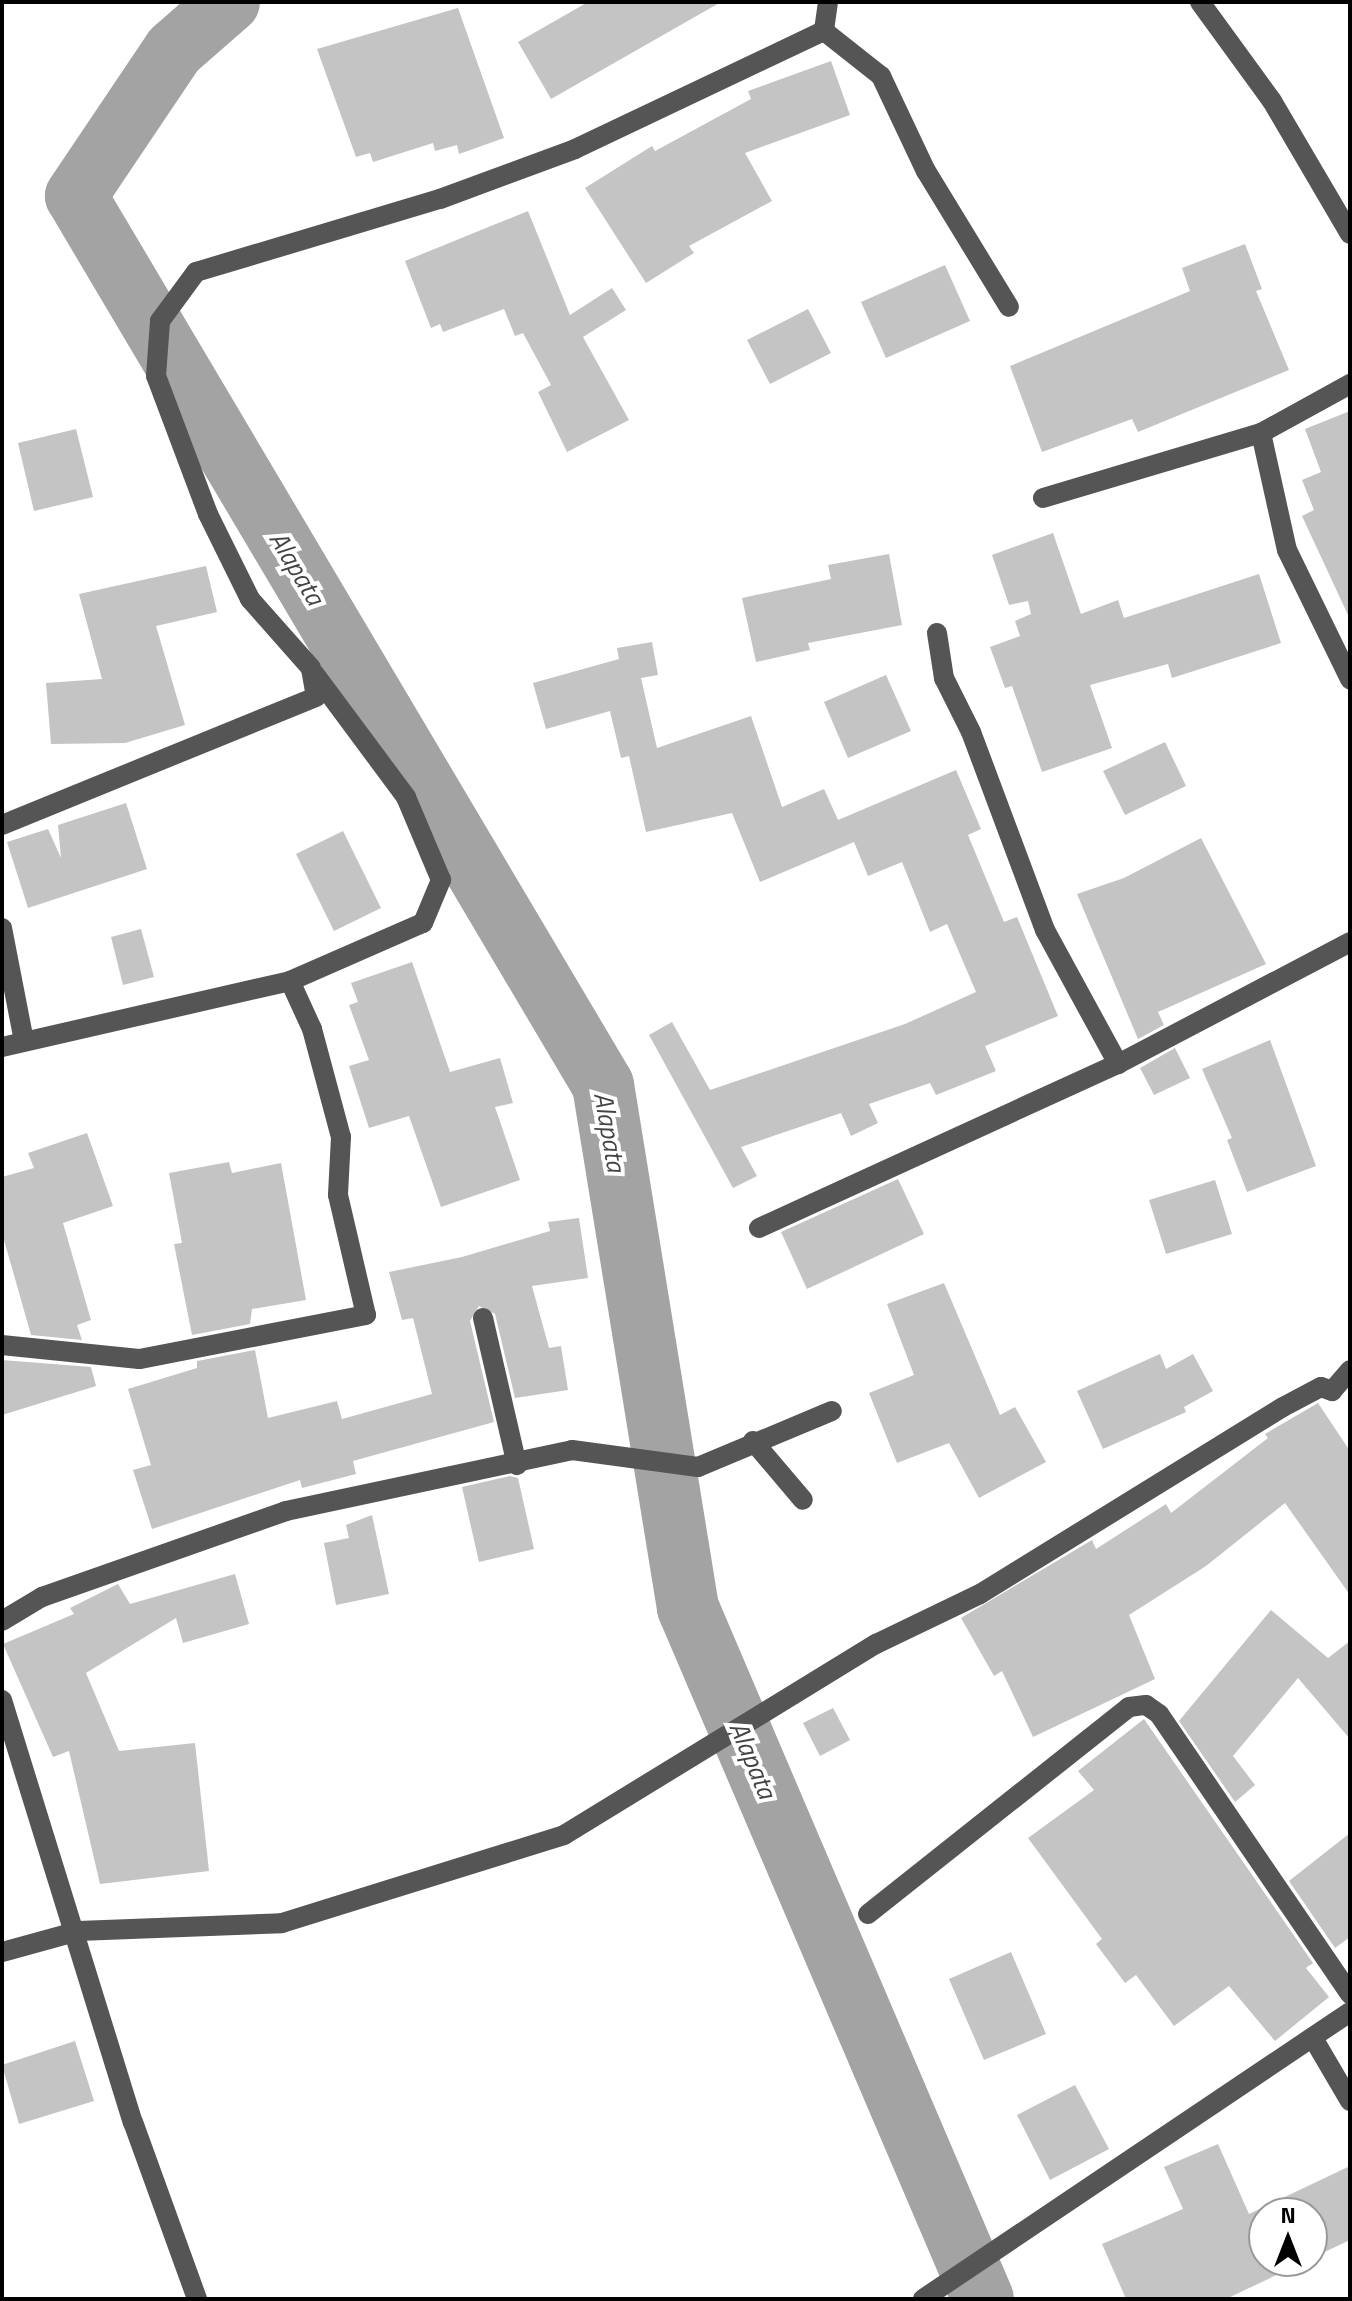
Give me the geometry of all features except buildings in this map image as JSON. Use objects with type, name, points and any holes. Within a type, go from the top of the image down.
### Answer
[{"type":"street","points":[[824,31],[828,2]]},
{"type":"street","points":[[1200,2],[1272,101],[1350,234]]},
{"type":"street","points":[[2,1047],[290,981],[423,923],[441,880],[406,797],[311,668],[250,599],[208,514],[156,376],[160,321],[196,272],[278,251],[575,149],[824,31]]},
{"type":"street","points":[[824,31],[881,76],[934,185],[1009,307]]},
{"type":"street","points":[[1043,498],[1261,433],[1350,384]]},
{"type":"street","points":[[1261,433],[1287,550],[1350,679]]},
{"type":"street","points":[[937,633],[944,678],[971,732],[1045,930],[1118,1064]]},
{"type":"street","points":[[2,825],[292,710],[316,697],[311,668]]},
{"type":"street","points":[[2,928],[24,1041]]},
{"type":"street","points":[[759,1228],[1118,1064],[1350,942]]},
{"type":"street","points":[[2,1345],[139,1359],[366,1315],[338,1195],[341,1137],[312,1029],[290,981]]},
{"type":"street","points":[[483,1318],[517,1465]]},
{"type":"street","points":[[2,1952],[78,1931],[282,1923],[564,1835],[876,1644],[980,1594],[1283,1407],[1321,1387],[1332,1391],[1350,1370]]},
{"type":"street","points":[[2,1621],[42,1597],[286,1511],[517,1465],[572,1450],[698,1467],[753,1441],[832,1411]]},
{"type":"street","points":[[753,1441],[803,1500]]},
{"type":"street","points":[[2,1700],[78,1931],[133,2122],[197,2299]]},
{"type":"street","points":[[868,1914],[1129,1707],[1146,1705],[1159,1714],[1350,1994]]},
{"type":"street","points":[[923,2299],[1350,2012]]},
{"type":"street","points":[[1313,2038],[1350,2101]]},
{"type":"waterway","name":"Alapata","points":[[229,2],[174,50],[76,196],[603,1085],[688,1608],[983,2299]]}]
